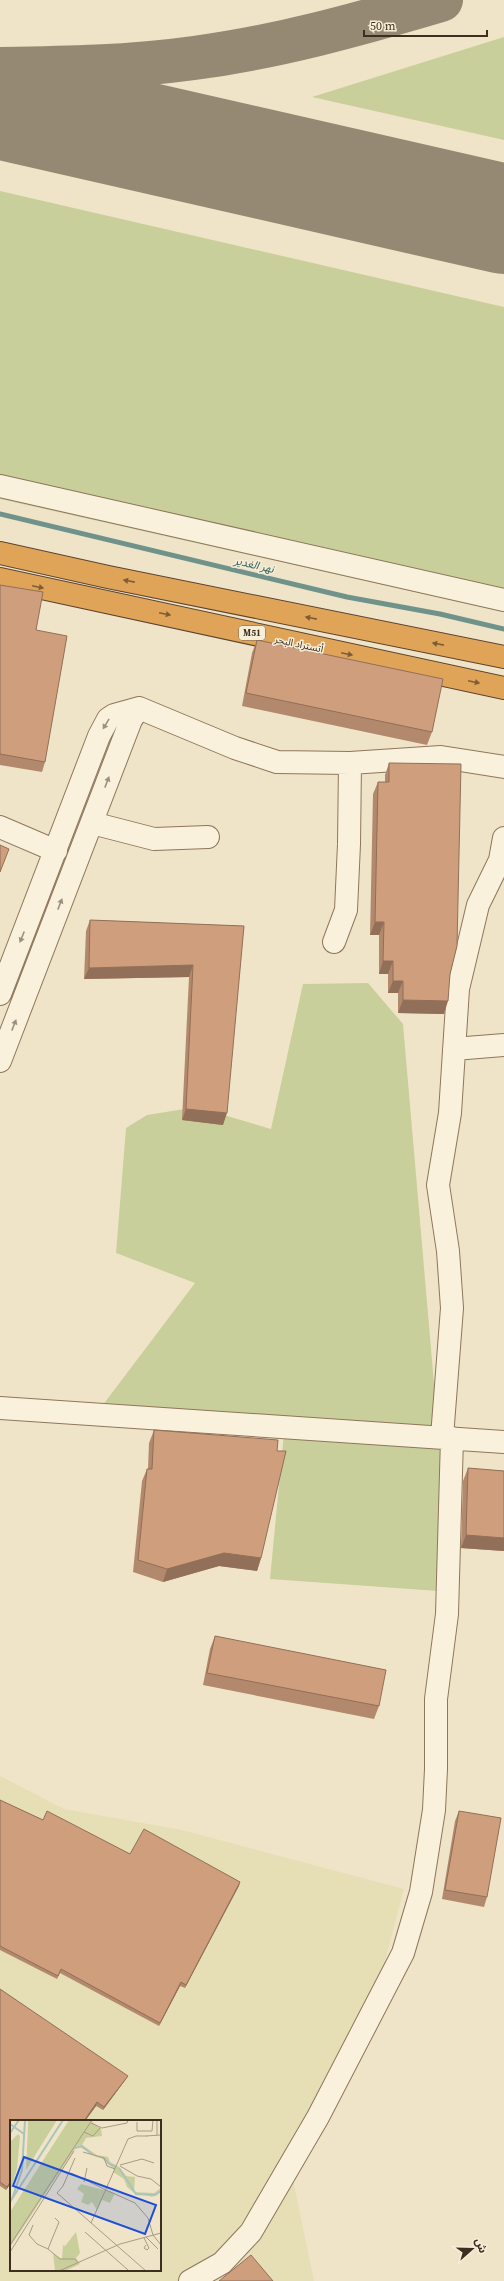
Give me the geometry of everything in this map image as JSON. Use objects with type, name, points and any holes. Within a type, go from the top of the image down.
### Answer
[{"type":"highway","points":[[0,553],[504,657]]},
{"type":"highway","name":"أتستراد البحر","points":[[0,579],[504,688]]},
{"type":"street","points":[[0,486],[504,600]]},
{"type":"street","points":[[0,1061],[131,720],[139,708]]},
{"type":"street","points":[[0,994],[99,736],[108,719],[119,712],[139,708],[235,748],[277,762],[350,763],[442,757],[504,767]]},
{"type":"street","points":[[334,942],[346,910],[349,844],[350,763]]},
{"type":"street","points":[[92,823],[154,839],[208,837]]},
{"type":"street","points":[[0,827],[56,851],[83,845]]},
{"type":"street","points":[[190,2281],[222,2263],[251,2232],[318,2117],[403,1953],[421,1892],[434,1810],[436,1769],[436,1699],[447,1614],[447,1438],[452,1308],[448,1251],[438,1185],[450,1113],[458,989],[478,905],[500,860],[504,838]]},
{"type":"street","points":[[56,851],[71,876]]},
{"type":"street","points":[[454,1049],[504,1045]]},
{"type":"street","points":[[0,1408],[504,1442]]},
{"type":"shaded area","points":[[0,1776],[64,1809],[182,1830],[404,1889],[362,2049],[291,2170],[314,2281],[0,2281]]},
{"type":"green space","points":[[504,37],[504,140],[312,97]]},
{"type":"green space","points":[[0,191],[504,307],[504,612],[0,499]]},
{"type":"green space","points":[[368,983],[403,1024],[452,1592],[270,1579],[284,1433],[93,1418],[195,1283],[116,1253],[126,1128],[147,1115],[197,1107],[271,1129],[303,984]]},
{"type":"building","points":[[0,585],[43,592],[36,630],[67,636],[45,762],[0,754]]},
{"type":"building","points":[[257,640],[443,679],[432,732],[246,693]]},
{"type":"building","points":[[389,763],[461,764],[457,946],[450,974],[448,1001],[403,1000],[403,981],[393,981],[393,961],[383,961],[384,922],[375,922],[378,782],[389,782]]},
{"type":"building","points":[[0,845],[9,849],[0,872]]},
{"type":"building","points":[[90,920],[244,926],[227,1113],[186,1109],[193,965],[89,968]]},
{"type":"building","points":[[154,1430],[278,1440],[277,1451],[286,1451],[261,1558],[224,1553],[167,1569],[138,1560],[147,1469],[152,1469]]},
{"type":"building","points":[[468,1468],[504,1471],[504,1538],[466,1535]]},
{"type":"building","points":[[215,1636],[386,1670],[379,1706],[207,1673]]},
{"type":"building","points":[[0,1800],[43,1820],[47,1811],[130,1854],[144,1829],[240,1882],[186,1985],[181,1982],[160,2023],[61,1969],[58,1976],[0,1946]]},
{"type":"building","points":[[459,1811],[501,1818],[487,1897],[445,1890]]},
{"type":"building","points":[[0,1989],[128,2076],[104,2107],[97,2102],[85,2120],[10,2120],[10,2182],[7,2187],[0,2182]]},
{"type":"building","points":[[251,2255],[273,2281],[219,2281]]},
{"type":"waterway","name":"نهر الغدير","points":[[0,514],[347,597],[440,614],[504,629]]},
{"type":"taxiway","points":[[0,69],[121,65],[194,58],[257,48],[319,34],[441,0]]},
{"type":"runway","points":[[0,104],[504,219]]}]
